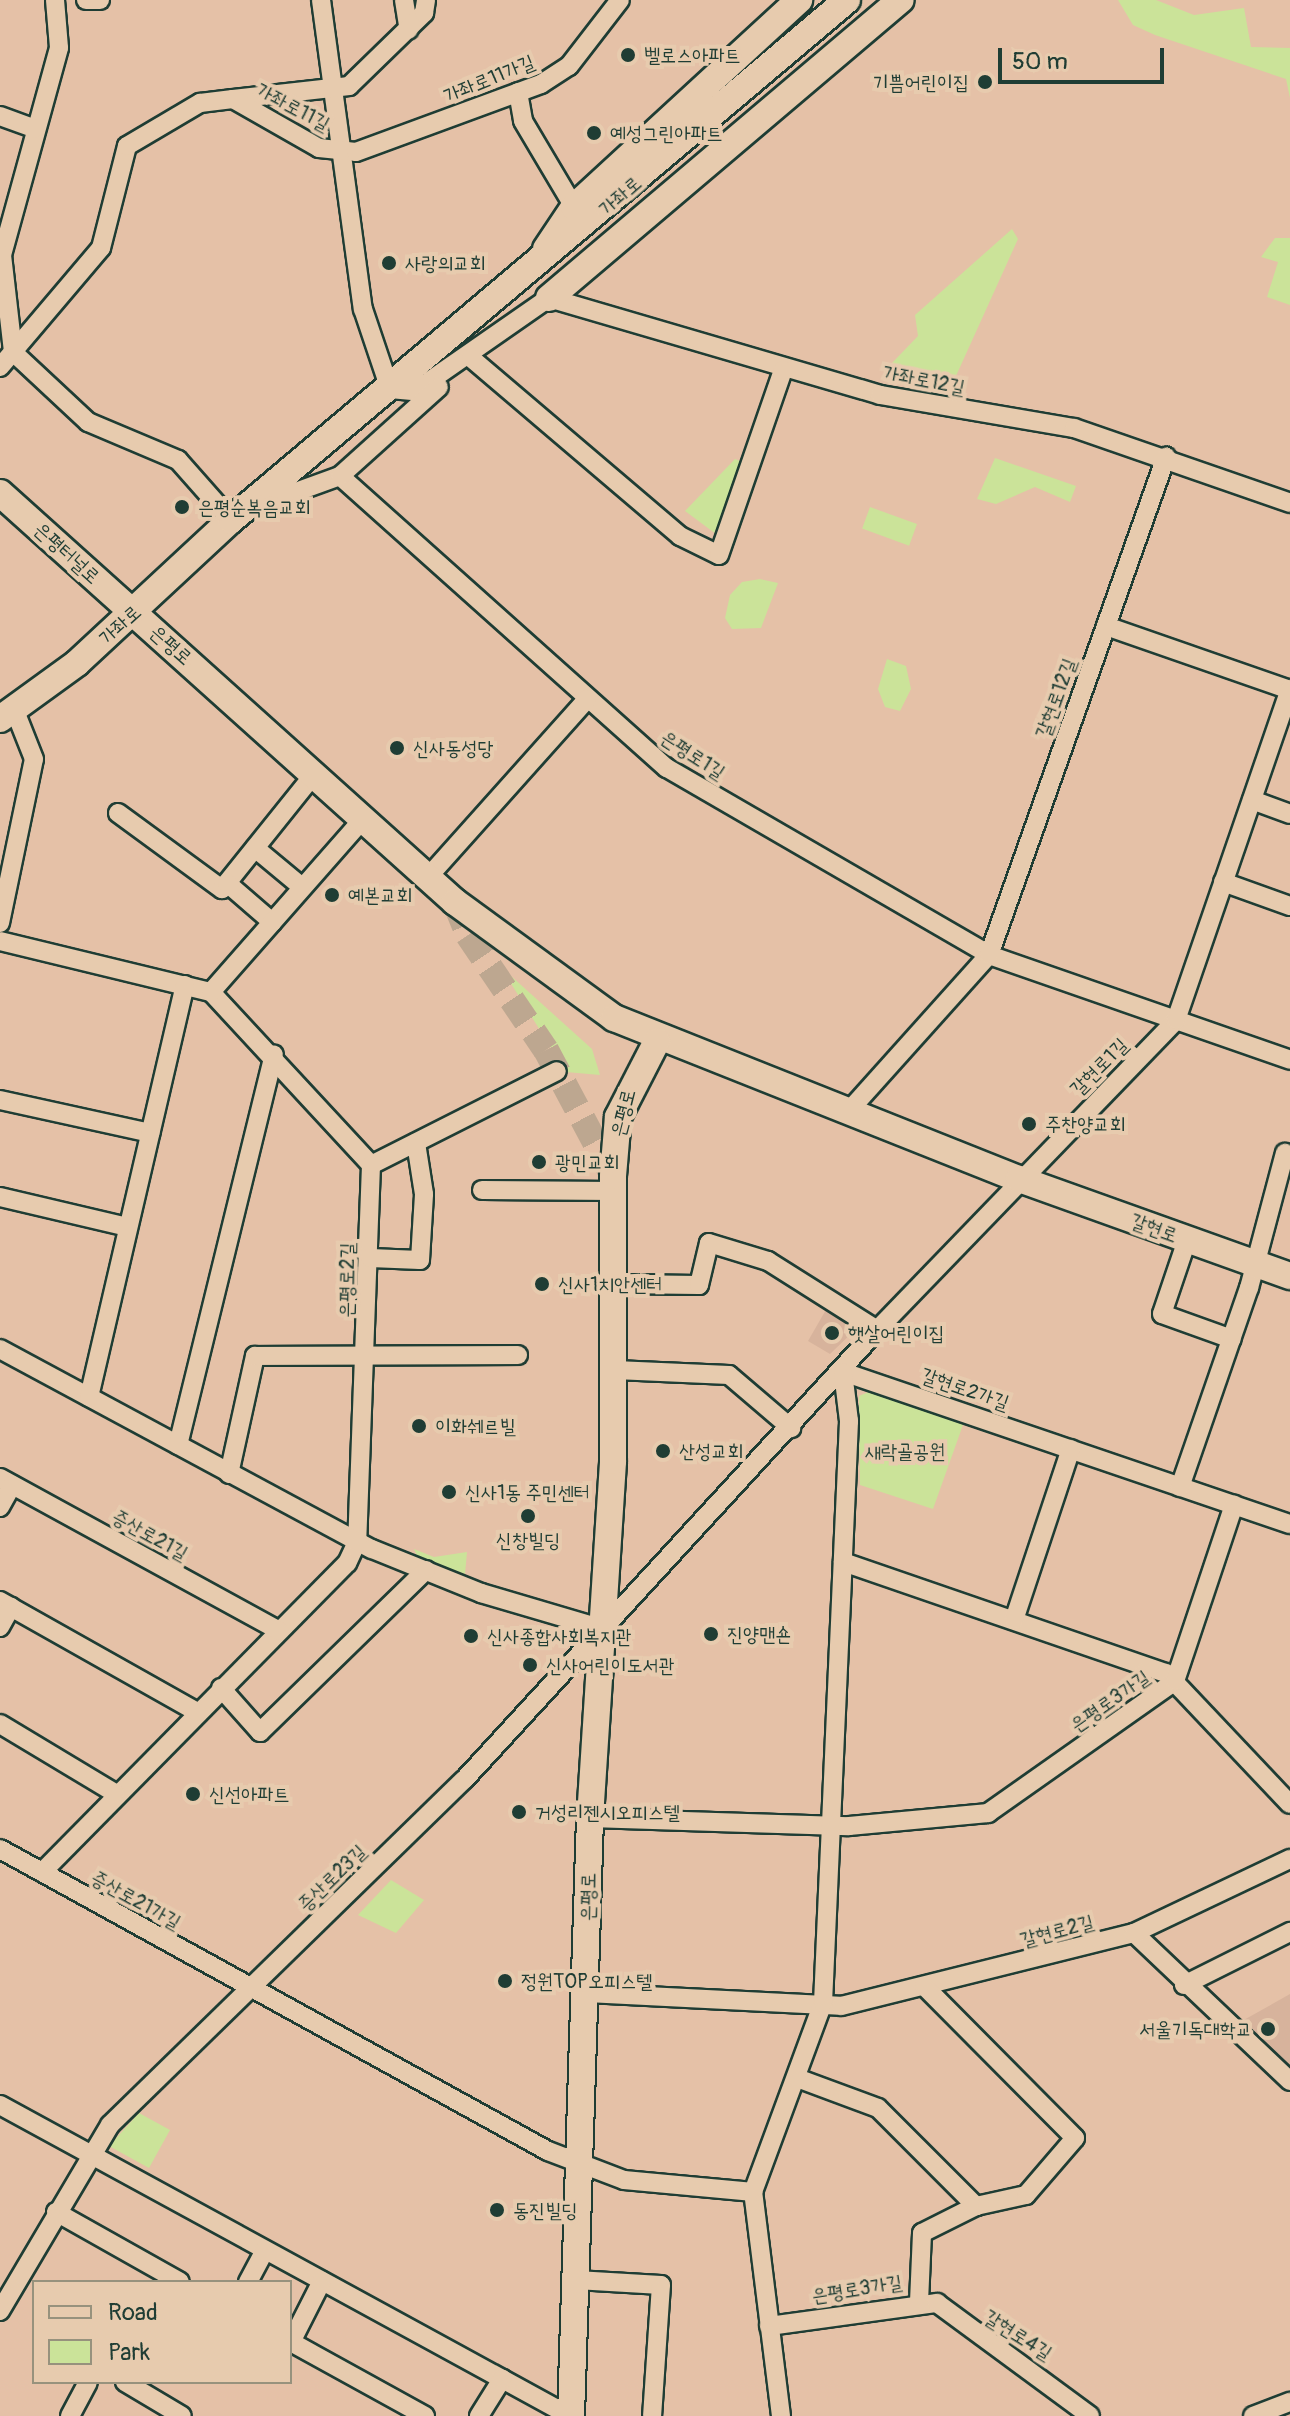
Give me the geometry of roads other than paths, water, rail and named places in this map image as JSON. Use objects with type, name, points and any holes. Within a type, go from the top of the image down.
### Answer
[{"type":"main road","points":[[529,276],[574,207],[799,0]]},
{"type":"main road","name":"가좌로","points":[[7,715],[134,613],[237,516],[529,276],[847,0]]},
{"type":"main road","points":[[549,298],[901,0]]},
{"type":"main road","name":"은평터널로","points":[[0,493],[134,613]]},
{"type":"main road","name":"은평로","points":[[134,613],[429,876],[614,1018],[657,1041],[618,1117],[614,1191],[618,1284],[615,1370],[603,1629],[590,1818],[571,2416]]},
{"type":"main road","name":"갈현로","points":[[657,1041],[1019,1179],[1290,1276]]},
{"type":"street","points":[[55,0],[59,48],[2,255],[13,352],[93,425],[178,460],[237,516]]},
{"type":"street","points":[[86,0],[100,0]]},
{"type":"street","name":"가좌로11길","points":[[321,0],[345,154],[363,309],[390,389]]},
{"type":"street","points":[[404,0],[409,30]]},
{"type":"street","points":[[233,99],[349,86],[409,30],[426,0]]},
{"type":"street","name":"가좌로11가길","points":[[345,154],[518,92],[569,66],[620,0]]},
{"type":"street","points":[[518,92],[523,121],[574,207]]},
{"type":"street","name":"가좌로11길","points":[[0,367],[82,275],[106,228],[127,146],[200,103],[233,99],[319,148],[345,154]]},
{"type":"street","points":[[0,116],[35,129]]},
{"type":"street","points":[[429,876],[587,699],[340,476],[471,358],[549,298]]},
{"type":"street","name":"가좌로12길","points":[[549,298],[783,370],[938,409],[1074,428],[1166,457],[1290,503]]},
{"type":"street","name":"가좌로","points":[[390,389],[415,391],[549,298]]},
{"type":"street","points":[[471,358],[680,536],[719,555],[783,370]]},
{"type":"street","name":"갈현로12길","points":[[989,955],[1166,457]]},
{"type":"street","name":"가좌로","points":[[237,516],[340,476]]},
{"type":"street","points":[[1106,626],[1290,690]]},
{"type":"street","name":"갈현로1길","points":[[1019,1179],[1176,1020],[1290,690]]},
{"type":"street","name":"은평로1길","points":[[587,699],[667,768],[989,955]]},
{"type":"street","points":[[0,923],[34,759],[7,715]]},
{"type":"street","points":[[118,813],[222,889],[314,774]]},
{"type":"street","points":[[1252,800],[1290,814]]},
{"type":"street","points":[[211,992],[364,818]]},
{"type":"street","points":[[255,848],[302,887]]},
{"type":"street","points":[[1223,882],[1290,906]]},
{"type":"street","points":[[227,883],[272,922]]},
{"type":"street","points":[[0,941],[211,992],[274,1055],[371,1165],[557,1071]]},
{"type":"street","points":[[847,1113],[989,955],[1290,1060]]},
{"type":"street","points":[[89,1397],[185,985]]},
{"type":"street","points":[[178,1445],[274,1055]]},
{"type":"street","points":[[0,1100],[150,1133]]},
{"type":"street","points":[[370,1258],[420,1260],[424,1194],[416,1143]]},
{"type":"street","points":[[1180,1487],[1232,1339],[1285,1153]]},
{"type":"street","name":"은평로2길","points":[[357,1542],[367,1356],[371,1165]]},
{"type":"street","points":[[0,1349],[357,1542],[426,1570],[603,1629],[1019,1179]]},
{"type":"street","points":[[482,1190],[614,1191]]},
{"type":"street","points":[[0,1197],[128,1227]]},
{"type":"street","points":[[1187,1240],[1162,1314],[1232,1339]]},
{"type":"street","points":[[618,1284],[699,1285],[709,1243],[768,1261],[877,1330]]},
{"type":"street","points":[[229,1474],[255,1356],[518,1355]]},
{"type":"street","points":[[615,1370],[729,1375],[791,1428]]},
{"type":"street","points":[[781,2416],[753,2192],[823,2003],[849,1421],[843,1372]]},
{"type":"street","name":"갈현로2가길","points":[[843,1372],[1290,1524]]},
{"type":"street","points":[[1014,1620],[1071,1449]]},
{"type":"street","points":[[0,1507],[6,1481]]},
{"type":"street","name":"증산로21길","points":[[6,1481],[279,1631]]},
{"type":"street","points":[[1234,1505],[1175,1681],[1290,1804]]},
{"type":"street","points":[[42,1872],[115,1793],[347,1563],[357,1542]]},
{"type":"street","name":"은평로3가길","points":[[843,1562],[1014,1620],[1175,1681]]},
{"type":"street","points":[[221,1688],[260,1732],[426,1570]]},
{"type":"street","points":[[0,1627],[5,1604],[197,1712]]},
{"type":"street","name":"증산로23길","points":[[0,2311],[89,2154],[250,1989],[464,1780],[603,1629]]},
{"type":"street","name":"은평로3가길","points":[[590,1818],[831,1825],[988,1813],[1175,1681]]},
{"type":"street","points":[[0,1724],[115,1793]]},
{"type":"street","name":"증산로21가길","points":[[0,1849],[250,1989]]},
{"type":"street","name":"갈현로2길","points":[[586,1993],[841,2006],[1134,1933],[1290,1859]]},
{"type":"street","points":[[1184,1985],[1290,1932]]},
{"type":"street","points":[[1134,1933],[1184,1985],[1290,2081]]},
{"type":"street","name":"은평로3가길","points":[[769,2326],[919,2302],[922,2233],[976,2206],[1026,2195],[1075,2138],[924,1986]]},
{"type":"street","points":[[250,1989],[579,2165],[624,2180],[753,2192]]},
{"type":"street","points":[[797,2078],[878,2108],[976,2206]]},
{"type":"street","points":[[0,2105],[322,2281],[292,2340]]},
{"type":"street","points":[[56,2212],[176,2280]]},
{"type":"street","points":[[249,2280],[265,2250]]},
{"type":"street","points":[[576,2280],[661,2285],[652,2416]]},
{"type":"street","name":"은평로","points":[[322,2281],[571,2416]]},
{"type":"street","name":"갈현로4길","points":[[919,2302],[937,2303],[1090,2416]]},
{"type":"street","points":[[292,2343],[425,2416]]},
{"type":"street","points":[[479,2416],[502,2379]]},
{"type":"street","points":[[70,2416],[87,2384]]},
{"type":"street","points":[[128,2384],[182,2416]]},
{"type":"street","points":[[1267,2415],[1290,2402]]},
{"type":"tunnel","points":[[455,902],[468,935],[546,1050],[613,1176]]},
{"type":"place","name":"벨로스아파트","points":[[628,55]]},
{"type":"place","name":"기쁨어린이집","points":[[985,82]]},
{"type":"place","name":"예성그린아파트","points":[[594,133]]},
{"type":"place","name":"사랑의교회","points":[[389,263]]},
{"type":"place","name":"은평순복음교회","points":[[182,507]]},
{"type":"place","name":"신사동성당","points":[[397,748]]},
{"type":"place","name":"예본교회","points":[[332,895]]},
{"type":"place","name":"주찬양교회","points":[[1029,1124]]},
{"type":"place","name":"광민교회","points":[[539,1162]]},
{"type":"place","name":"신사1치안센터","points":[[542,1284]]},
{"type":"place","name":"햇살어린이집","points":[[832,1333]]},
{"type":"place","name":"이화쉐르빌","points":[[419,1426]]},
{"type":"place","name":"산성교회","points":[[663,1451]]},
{"type":"place","name":"신사1동 주민센터","points":[[449,1492]]},
{"type":"place","name":"신창빌딩","points":[[528,1516]]},
{"type":"place","name":"진양맨숀","points":[[711,1634]]},
{"type":"place","name":"신사종합사회복지관","points":[[471,1636]]},
{"type":"place","name":"신사어린이도서관","points":[[530,1665]]},
{"type":"place","name":"신선아파트","points":[[193,1794]]},
{"type":"place","name":"거성리젠시오피스텔","points":[[519,1812]]},
{"type":"place","name":"정원TOP오피스텔","points":[[505,1981]]},
{"type":"place","name":"서울기독대학교","points":[[1268,2029]]},
{"type":"place","name":"동진빌딩","points":[[497,2210]]},
{"type":"park label","name":"새락골공원","points":[[905,1451]]}]
